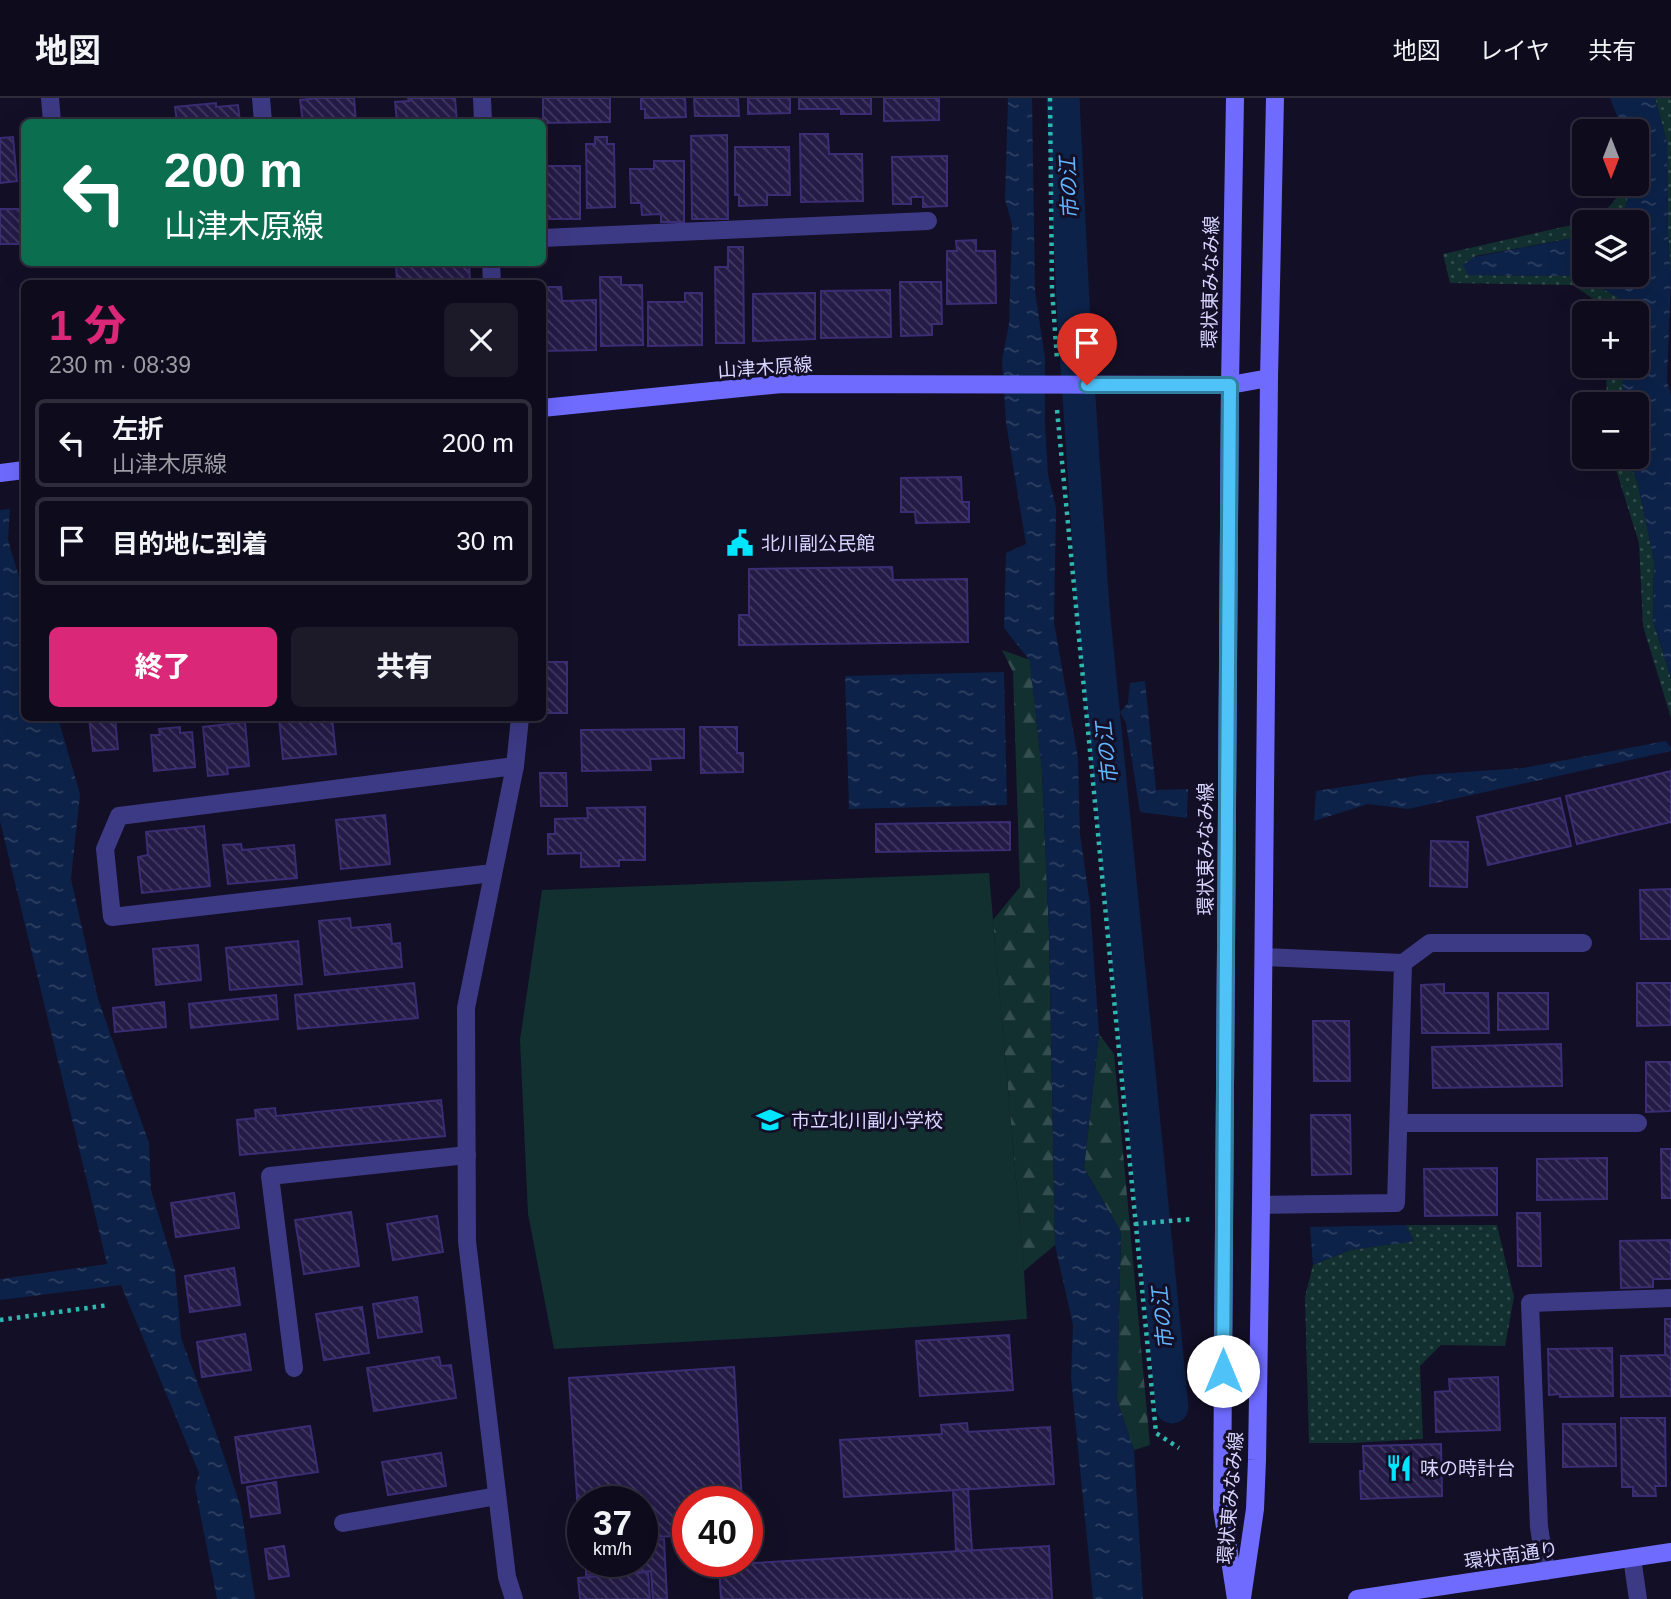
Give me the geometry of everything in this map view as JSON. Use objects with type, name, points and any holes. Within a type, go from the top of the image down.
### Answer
[{"type":"street","points":[[50,98],[52,119]]},
{"type":"street","points":[[261,98],[263,119]]},
{"type":"street","points":[[482,98],[483,119]]},
{"type":"street","name":"環状東みなみ線","points":[[1235,98],[1230,385],[1222,1508],[1236,1599]]},
{"type":"street","name":"環状東みなみ線","points":[[1242,1599],[1255,1509],[1275,98]]},
{"type":"street","points":[[546,238],[928,221]]},
{"type":"street","points":[[1230,385],[1269,378]]},
{"type":"street","name":"山津木原線","points":[[546,408],[782,384],[1230,385]]},
{"type":"street","points":[[0,473],[21,470]]},
{"type":"street","points":[[514,1599],[507,1577],[467,1241],[466,1008],[515,766],[520,721]]},
{"type":"street","points":[[493,873],[112,917],[105,849],[119,816],[515,766]]},
{"type":"street","points":[[1264,957],[1403,963],[1430,943],[1583,943]]},
{"type":"street","points":[[1261,1205],[1396,1203],[1403,963]]},
{"type":"street","points":[[1399,1123],[1638,1123]]},
{"type":"street","points":[[294,1368],[270,1176],[467,1155]]},
{"type":"street","points":[[1546,1571],[1539,1527],[1530,1303],[1671,1298]]},
{"type":"street","points":[[342,1523],[497,1496]]},
{"type":"street","name":"環状南通り","points":[[1357,1599],[1671,1552]]},
{"type":"street","points":[[1632,1558],[1637,1599]]},
{"type":"path","points":[[1050,98],[1052,289],[1057,358],[1057,414],[1156,1433],[1179,1448]]},
{"type":"path","points":[[1135,1224],[1192,1219]]},
{"type":"path","points":[[0,1320],[109,1305]]},
{"type":"green space","points":[[1655,98],[1671,100],[1671,277],[1667,143]]},
{"type":"green space","points":[[1618,196],[1628,196],[1625,210],[1606,210]]},
{"type":"green space","points":[[1572,225],[1572,238],[1475,256],[1468,275],[1572,276],[1572,285],[1450,283],[1443,254]]},
{"type":"green space","points":[[1576,287],[1599,287],[1618,297],[1619,301],[1596,301]]},
{"type":"green space","points":[[1606,378],[1623,378],[1622,392],[1607,392]]},
{"type":"green space","points":[[1616,469],[1632,469],[1638,484],[1654,561],[1653,621],[1671,678],[1671,718],[1643,626],[1639,543]]},
{"type":"green space","points":[[1002,650],[1030,660],[1042,771],[1049,932],[1055,1245],[1024,1271],[993,920],[1020,887],[1013,672]]},
{"type":"green space","points":[[989,873],[1027,1319],[554,1349],[528,1214],[520,1040],[542,890]]},
{"type":"green space","points":[[1099,1034],[1114,1054],[1150,1445],[1134,1450],[1117,1400],[1121,1232],[1084,1168]]},
{"type":"green space","points":[[1406,1225],[1497,1225],[1514,1297],[1505,1346],[1441,1345],[1420,1366],[1423,1439],[1309,1443],[1305,1297],[1313,1265],[1350,1250],[1413,1241]]},
{"type":"water","points":[[1008,98],[1032,98],[1035,291],[1045,358],[1048,475],[1056,508],[1054,623],[1078,758],[1080,834],[1090,904],[1099,1034],[1084,1168],[1121,1232],[1117,1400],[1134,1450],[1143,1599],[1093,1599],[1071,1378],[1073,1325],[1055,1245],[1049,932],[1042,771],[1030,661],[1004,628],[1006,553],[1026,544],[1006,423],[1002,360],[1009,324],[1012,225],[1005,199]]},
{"type":"water","points":[[1610,98],[1655,98],[1667,143],[1671,277],[1667,381],[1671,395],[1671,678],[1653,621],[1654,561],[1632,469],[1649,469],[1649,392],[1622,392],[1623,378],[1649,378],[1649,301],[1619,301],[1618,297],[1599,287],[1649,287],[1649,210],[1625,210],[1628,196],[1649,196],[1649,119],[1618,119]]},
{"type":"water","points":[[1572,238],[1572,276],[1468,275],[1463,265],[1474,257]]},
{"type":"water","points":[[10,509],[8,540],[21,584],[21,721],[59,721],[80,794],[71,879],[98,999],[149,1143],[151,1190],[175,1270],[181,1338],[241,1508],[255,1599],[217,1599],[195,1487],[199,1473],[121,1285],[0,1300],[0,1279],[107,1264],[0,821],[0,510]]},
{"type":"water","points":[[1004,672],[1007,805],[849,809],[845,676]]},
{"type":"water","points":[[1145,681],[1156,790],[1188,789],[1187,818],[1140,812],[1126,723],[1120,712],[1128,703],[1130,683]]},
{"type":"water","points":[[1666,741],[1671,751],[1408,809],[1368,804],[1314,821],[1316,791],[1422,775],[1523,768]]},
{"type":"water","points":[[1406,1225],[1414,1241],[1350,1250],[1313,1265],[1310,1227]]},
{"type":"building","points":[[354,98],[356,119],[303,119],[300,100]]},
{"type":"building","points":[[408,98],[455,98],[457,119],[397,119],[395,102],[409,101]]},
{"type":"building","points":[[543,98],[610,98],[610,122],[546,123],[546,119],[543,119]]},
{"type":"building","points":[[641,98],[685,98],[686,117],[645,118],[645,109],[641,109]]},
{"type":"building","points":[[694,98],[738,98],[739,116],[695,116]]},
{"type":"building","points":[[748,98],[790,98],[790,113],[748,114]]},
{"type":"building","points":[[799,98],[871,98],[871,114],[841,114],[841,109],[799,109]]},
{"type":"building","points":[[884,98],[939,98],[939,120],[884,121]]},
{"type":"building","points":[[216,103],[216,107],[238,105],[240,119],[177,119],[175,107]]},
{"type":"building","points":[[800,134],[828,134],[829,154],[862,154],[863,201],[801,202]]},
{"type":"building","points":[[727,135],[728,219],[692,219],[691,136]]},
{"type":"building","points":[[13,137],[17,181],[0,183],[0,138]]},
{"type":"building","points":[[595,137],[607,137],[607,144],[614,144],[615,207],[587,208],[586,144],[595,144]]},
{"type":"building","points":[[735,147],[789,147],[790,195],[767,195],[767,205],[739,206],[739,195],[735,195]]},
{"type":"building","points":[[947,156],[947,206],[923,207],[923,197],[911,197],[911,204],[893,204],[892,157]]},
{"type":"building","points":[[654,161],[684,161],[684,222],[661,222],[661,214],[642,215],[641,203],[631,203],[630,169],[654,169]]},
{"type":"building","points":[[546,166],[580,166],[580,219],[546,219]]},
{"type":"building","points":[[0,209],[21,209],[21,244],[0,244]]},
{"type":"building","points":[[976,240],[976,251],[995,251],[996,303],[947,304],[947,251],[957,251],[956,241]]},
{"type":"building","points":[[728,247],[743,247],[744,343],[716,343],[715,267],[728,267]]},
{"type":"building","points":[[396,266],[469,266],[470,280],[397,280]]},
{"type":"building","points":[[600,277],[621,277],[621,285],[642,285],[643,345],[601,346]]},
{"type":"building","points":[[900,282],[941,282],[942,324],[932,324],[932,335],[901,336]]},
{"type":"building","points":[[546,287],[561,287],[562,301],[596,300],[596,350],[546,351]]},
{"type":"building","points":[[890,290],[891,337],[821,338],[821,291]]},
{"type":"building","points":[[685,293],[702,293],[702,345],[648,346],[648,302],[685,302]]},
{"type":"building","points":[[815,293],[815,339],[753,341],[753,294]]},
{"type":"building","points":[[961,477],[962,502],[969,502],[969,522],[916,523],[915,512],[901,512],[901,478]]},
{"type":"building","points":[[892,567],[893,580],[967,579],[968,642],[739,645],[739,615],[749,615],[749,569]]},
{"type":"building","points":[[546,662],[567,662],[567,713],[546,713]]},
{"type":"building","points":[[89,721],[115,721],[118,749],[93,751]]},
{"type":"building","points":[[279,721],[332,721],[336,754],[283,759]]},
{"type":"building","points":[[245,722],[249,766],[227,768],[228,774],[208,776],[203,727]]},
{"type":"building","points":[[180,727],[180,733],[192,732],[195,767],[154,771],[151,735],[160,735],[159,729]]},
{"type":"building","points":[[700,727],[737,727],[737,753],[743,753],[743,772],[701,773]]},
{"type":"building","points":[[684,729],[684,758],[650,759],[651,770],[582,771],[581,730]]},
{"type":"building","points":[[1671,771],[1671,822],[1577,844],[1566,796]]},
{"type":"building","points":[[540,773],[566,773],[567,806],[541,806]]},
{"type":"building","points":[[1560,798],[1571,846],[1488,865],[1477,817]]},
{"type":"building","points":[[645,807],[645,860],[619,860],[619,866],[581,867],[581,853],[548,854],[548,834],[555,834],[555,819],[588,818],[587,808]]},
{"type":"building","points":[[385,815],[390,864],[341,869],[336,820]]},
{"type":"building","points":[[1010,822],[1010,850],[876,852],[876,824]]},
{"type":"building","points":[[204,826],[210,886],[142,893],[138,857],[148,855],[146,832]]},
{"type":"building","points":[[1431,841],[1468,842],[1467,887],[1430,886]]},
{"type":"building","points":[[241,844],[242,850],[294,845],[297,878],[228,884],[223,845]]},
{"type":"building","points":[[1671,889],[1671,939],[1641,939],[1640,890]]},
{"type":"building","points":[[350,918],[351,928],[390,924],[392,944],[400,943],[402,967],[325,975],[319,921]]},
{"type":"building","points":[[298,941],[302,984],[230,990],[226,948]]},
{"type":"building","points":[[198,945],[201,980],[156,985],[153,949]]},
{"type":"building","points":[[414,983],[418,1018],[298,1029],[295,995]]},
{"type":"building","points":[[1637,983],[1671,983],[1671,1025],[1637,1026]]},
{"type":"building","points":[[1444,984],[1444,993],[1488,993],[1489,1033],[1422,1033],[1421,985]]},
{"type":"building","points":[[1498,993],[1548,993],[1548,1029],[1498,1030]]},
{"type":"building","points":[[276,995],[278,1019],[191,1028],[189,1004]]},
{"type":"building","points":[[164,1002],[166,1027],[115,1032],[113,1008]]},
{"type":"building","points":[[1313,1021],[1349,1021],[1350,1081],[1314,1081]]},
{"type":"building","points":[[1561,1044],[1562,1086],[1433,1088],[1432,1047]]},
{"type":"building","points":[[1646,1062],[1671,1062],[1671,1111],[1646,1112]]},
{"type":"building","points":[[441,1100],[445,1136],[240,1155],[237,1120],[256,1118],[255,1110],[275,1108],[276,1116]]},
{"type":"building","points":[[1311,1115],[1350,1115],[1351,1174],[1312,1175]]},
{"type":"building","points":[[1661,1149],[1671,1149],[1671,1198],[1662,1198]]},
{"type":"building","points":[[1607,1158],[1607,1199],[1537,1200],[1537,1159]]},
{"type":"building","points":[[1497,1168],[1497,1215],[1425,1216],[1424,1169]]},
{"type":"building","points":[[234,1193],[239,1228],[176,1237],[171,1203]]},
{"type":"building","points":[[351,1212],[359,1266],[304,1274],[295,1220]]},
{"type":"building","points":[[1517,1213],[1540,1213],[1541,1266],[1518,1266]]},
{"type":"building","points":[[437,1216],[443,1252],[393,1260],[387,1224]]},
{"type":"building","points":[[1671,1240],[1671,1279],[1653,1279],[1653,1287],[1621,1288],[1620,1241]]},
{"type":"building","points":[[234,1268],[240,1305],[190,1312],[185,1276]]},
{"type":"building","points":[[417,1297],[422,1332],[378,1338],[373,1304]]},
{"type":"building","points":[[362,1307],[369,1353],[324,1360],[316,1314]]},
{"type":"building","points":[[1665,1319],[1671,1319],[1671,1396],[1621,1397],[1621,1356],[1665,1355]]},
{"type":"building","points":[[245,1334],[251,1370],[202,1377],[197,1342]]},
{"type":"building","points":[[1009,1335],[1013,1390],[920,1396],[916,1341]]},
{"type":"building","points":[[1612,1348],[1613,1396],[1549,1395],[1548,1349]]},
{"type":"building","points":[[439,1357],[441,1366],[451,1365],[456,1398],[374,1411],[367,1368]]},
{"type":"building","points":[[734,1367],[741,1486],[672,1486],[672,1536],[658,1537],[658,1486],[576,1486],[569,1378]]},
{"type":"building","points":[[1498,1377],[1500,1430],[1436,1432],[1435,1392],[1450,1391],[1449,1379]]},
{"type":"building","points":[[1621,1418],[1665,1418],[1666,1486],[1655,1486],[1656,1496],[1633,1496],[1633,1487],[1622,1487]]},
{"type":"building","points":[[967,1423],[968,1432],[1050,1427],[1054,1484],[844,1497],[840,1440],[942,1434],[941,1425]]},
{"type":"building","points":[[1563,1424],[1615,1424],[1616,1466],[1563,1467]]},
{"type":"building","points":[[310,1426],[318,1472],[242,1483],[235,1437]]},
{"type":"building","points":[[1441,1444],[1442,1496],[1361,1499],[1363,1446]]},
{"type":"building","points":[[441,1453],[446,1486],[388,1495],[382,1462]]},
{"type":"building","points":[[276,1482],[280,1513],[251,1517],[247,1487]]},
{"type":"building","points":[[968,1489],[972,1551],[956,1551],[953,1490]]},
{"type":"building","points":[[664,1539],[667,1599],[653,1599],[651,1577],[658,1577],[658,1540]]},
{"type":"building","points":[[284,1546],[289,1576],[269,1579],[265,1549]]},
{"type":"building","points":[[1049,1546],[1052,1599],[721,1599],[720,1577],[763,1577],[763,1562]]},
{"type":"building","points":[[648,1577],[650,1599],[580,1599],[578,1578]]},
{"type":"waterway","name":"市の江","points":[[1063,98],[1074,322],[1093,607],[1172,1407]]},
{"type":"place","name":"北川副公民館","points":[[740,543]]},
{"type":"place","name":"市立北川副小学校","points":[[770,1120]]},
{"type":"place","name":"味の時計台","points":[[1399,1468]]},
{"type":"route","points":[[1087,385],[1230,385],[1223,1371]]}]
